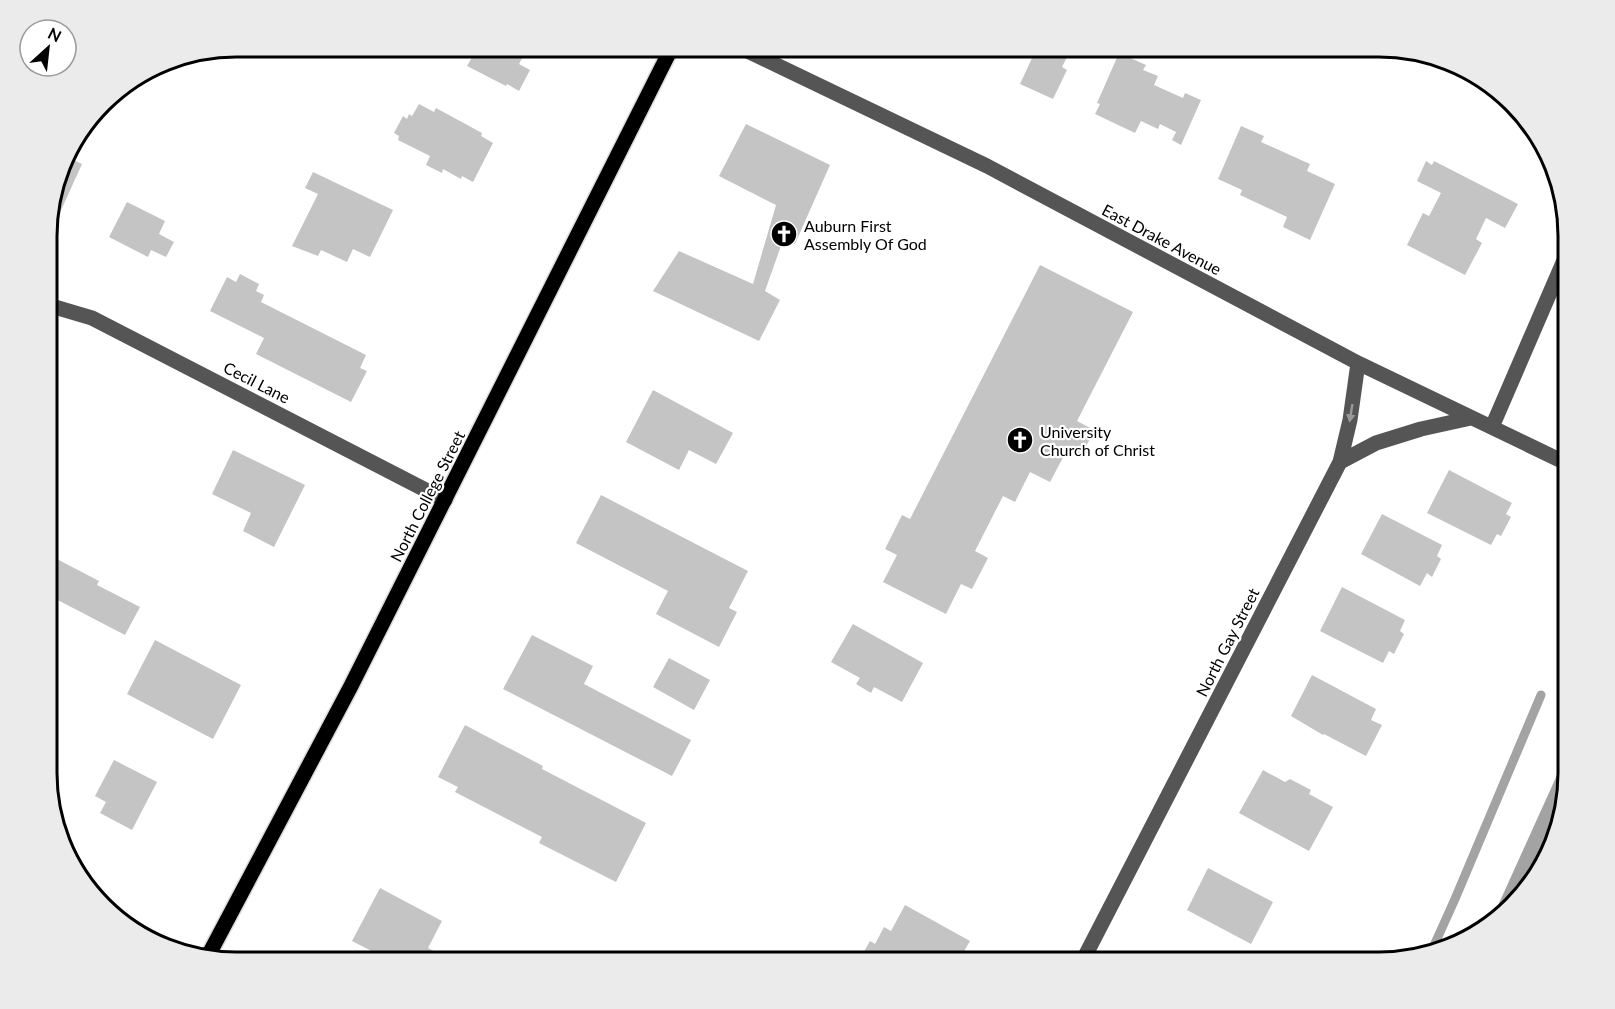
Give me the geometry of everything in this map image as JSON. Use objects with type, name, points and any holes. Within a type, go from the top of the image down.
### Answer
[{"type":"main road","name":"North College Street","points":[[211,950],[351,686],[666,57]]},
{"type":"street","name":"East Drake Avenue","points":[[762,57],[987,166],[1358,363],[1558,459]]},
{"type":"street","points":[[1492,427],[1558,274]]},
{"type":"street","name":"Cecil Lane","points":[[57,308],[92,318],[445,500]]},
{"type":"street","name":"North Gay Street","points":[[1087,952],[1340,462],[1350,420],[1358,363]]},
{"type":"street","points":[[1340,462],[1376,443],[1421,429],[1472,418]]},
{"type":"shaded area","points":[[1558,773],[1555,808],[1540,852],[1514,891],[1497,907]]},
{"type":"building","points":[[472,57],[523,57],[519,64],[530,70],[519,91],[467,66]]},
{"type":"building","points":[[1033,57],[1067,57],[1062,67],[1067,70],[1053,99],[1020,84]]},
{"type":"building","points":[[1117,57],[1128,57],[1146,65],[1143,70],[1158,76],[1154,85],[1183,98],[1185,93],[1201,100],[1181,145],[1172,140],[1176,132],[1160,124],[1158,129],[1141,121],[1135,133],[1095,114],[1100,104],[1097,103]]},
{"type":"building","points":[[419,104],[434,112],[436,108],[482,133],[481,136],[493,143],[473,182],[462,176],[461,179],[443,169],[442,173],[426,165],[430,156],[398,140],[399,136],[394,133],[403,116],[407,119],[409,114],[412,116]]},
{"type":"building","name":"Auburn First Assembly Of God","points":[[746,124],[830,165],[795,244],[783,240],[765,291],[780,300],[759,341],[653,291],[679,251],[753,284],[776,205],[719,176]]},
{"type":"building","points":[[1241,126],[1264,136],[1261,142],[1310,164],[1307,171],[1335,184],[1310,240],[1283,227],[1287,217],[1240,195],[1242,190],[1218,179]]},
{"type":"building","points":[[74,160],[82,164],[59,215],[66,178]]},
{"type":"building","points":[[1426,161],[1432,165],[1434,161],[1518,204],[1505,228],[1486,218],[1476,239],[1482,243],[1465,275],[1407,245],[1423,213],[1429,216],[1441,193],[1417,181]]},
{"type":"building","points":[[313,172],[393,210],[370,257],[353,249],[347,262],[321,250],[318,256],[292,246],[318,194],[305,188]]},
{"type":"building","points":[[127,202],[165,221],[159,234],[174,242],[166,257],[151,250],[148,257],[109,237]]},
{"type":"building","name":"University Church of Christ","points":[[1040,265],[1133,312],[1077,421],[1094,430],[1081,457],[1067,450],[1050,482],[1030,472],[1015,502],[1003,496],[975,551],[988,558],[972,589],[961,584],[946,614],[883,582],[897,555],[885,549],[902,515],[910,519]]},
{"type":"building","points":[[240,274],[259,284],[256,291],[264,295],[261,302],[366,355],[360,368],[367,371],[351,402],[256,354],[264,338],[210,311],[227,277],[236,282]]},
{"type":"building","points":[[653,390],[733,433],[716,464],[689,450],[679,470],[626,442]]},
{"type":"building","points":[[233,450],[305,485],[274,547],[243,531],[251,513],[212,494]]},
{"type":"building","points":[[1449,470],[1512,503],[1506,514],[1511,517],[1501,536],[1497,534],[1491,545],[1427,513]]},
{"type":"building","points":[[601,495],[748,571],[729,608],[737,612],[719,647],[656,614],[668,591],[576,543]]},
{"type":"building","points":[[1382,514],[1442,545],[1437,556],[1441,559],[1432,577],[1427,573],[1420,586],[1361,554]]},
{"type":"building","points":[[57,559],[99,581],[97,585],[140,607],[125,635],[57,600]]},
{"type":"building","points":[[1342,587],[1405,620],[1400,631],[1404,634],[1394,654],[1389,651],[1383,663],[1320,631]]},
{"type":"building","points":[[853,624],[923,663],[902,702],[874,687],[871,693],[856,684],[860,678],[831,662]]},
{"type":"building","points":[[532,635],[593,666],[584,684],[691,740],[672,776],[503,689]]},
{"type":"building","points":[[155,640],[241,685],[213,739],[127,694]]},
{"type":"building","points":[[669,658],[710,680],[694,710],[653,687]]},
{"type":"building","points":[[1312,675],[1376,709],[1371,720],[1382,725],[1366,756],[1291,716]]},
{"type":"building","points":[[465,725],[543,766],[542,769],[646,823],[616,882],[539,843],[542,837],[455,792],[458,787],[438,777]]},
{"type":"building","points":[[114,760],[157,782],[132,830],[100,813],[106,802],[95,796]]},
{"type":"building","points":[[1263,770],[1285,782],[1290,779],[1311,790],[1309,794],[1333,807],[1309,851],[1239,813]]},
{"type":"building","points":[[1208,868],[1273,902],[1251,944],[1187,910]]},
{"type":"building","points":[[380,888],[442,921],[428,948],[435,952],[373,952],[352,941]]},
{"type":"building","points":[[905,905],[970,941],[964,952],[864,952],[870,941],[875,944],[884,927],[891,931]]},
{"type":"waterway","points":[[1435,944],[1541,695]]},
{"type":"place","name":"Auburn First Assembly Of God","points":[[784,234]]},
{"type":"place","name":"University Church of Christ","points":[[1020,440]]}]
